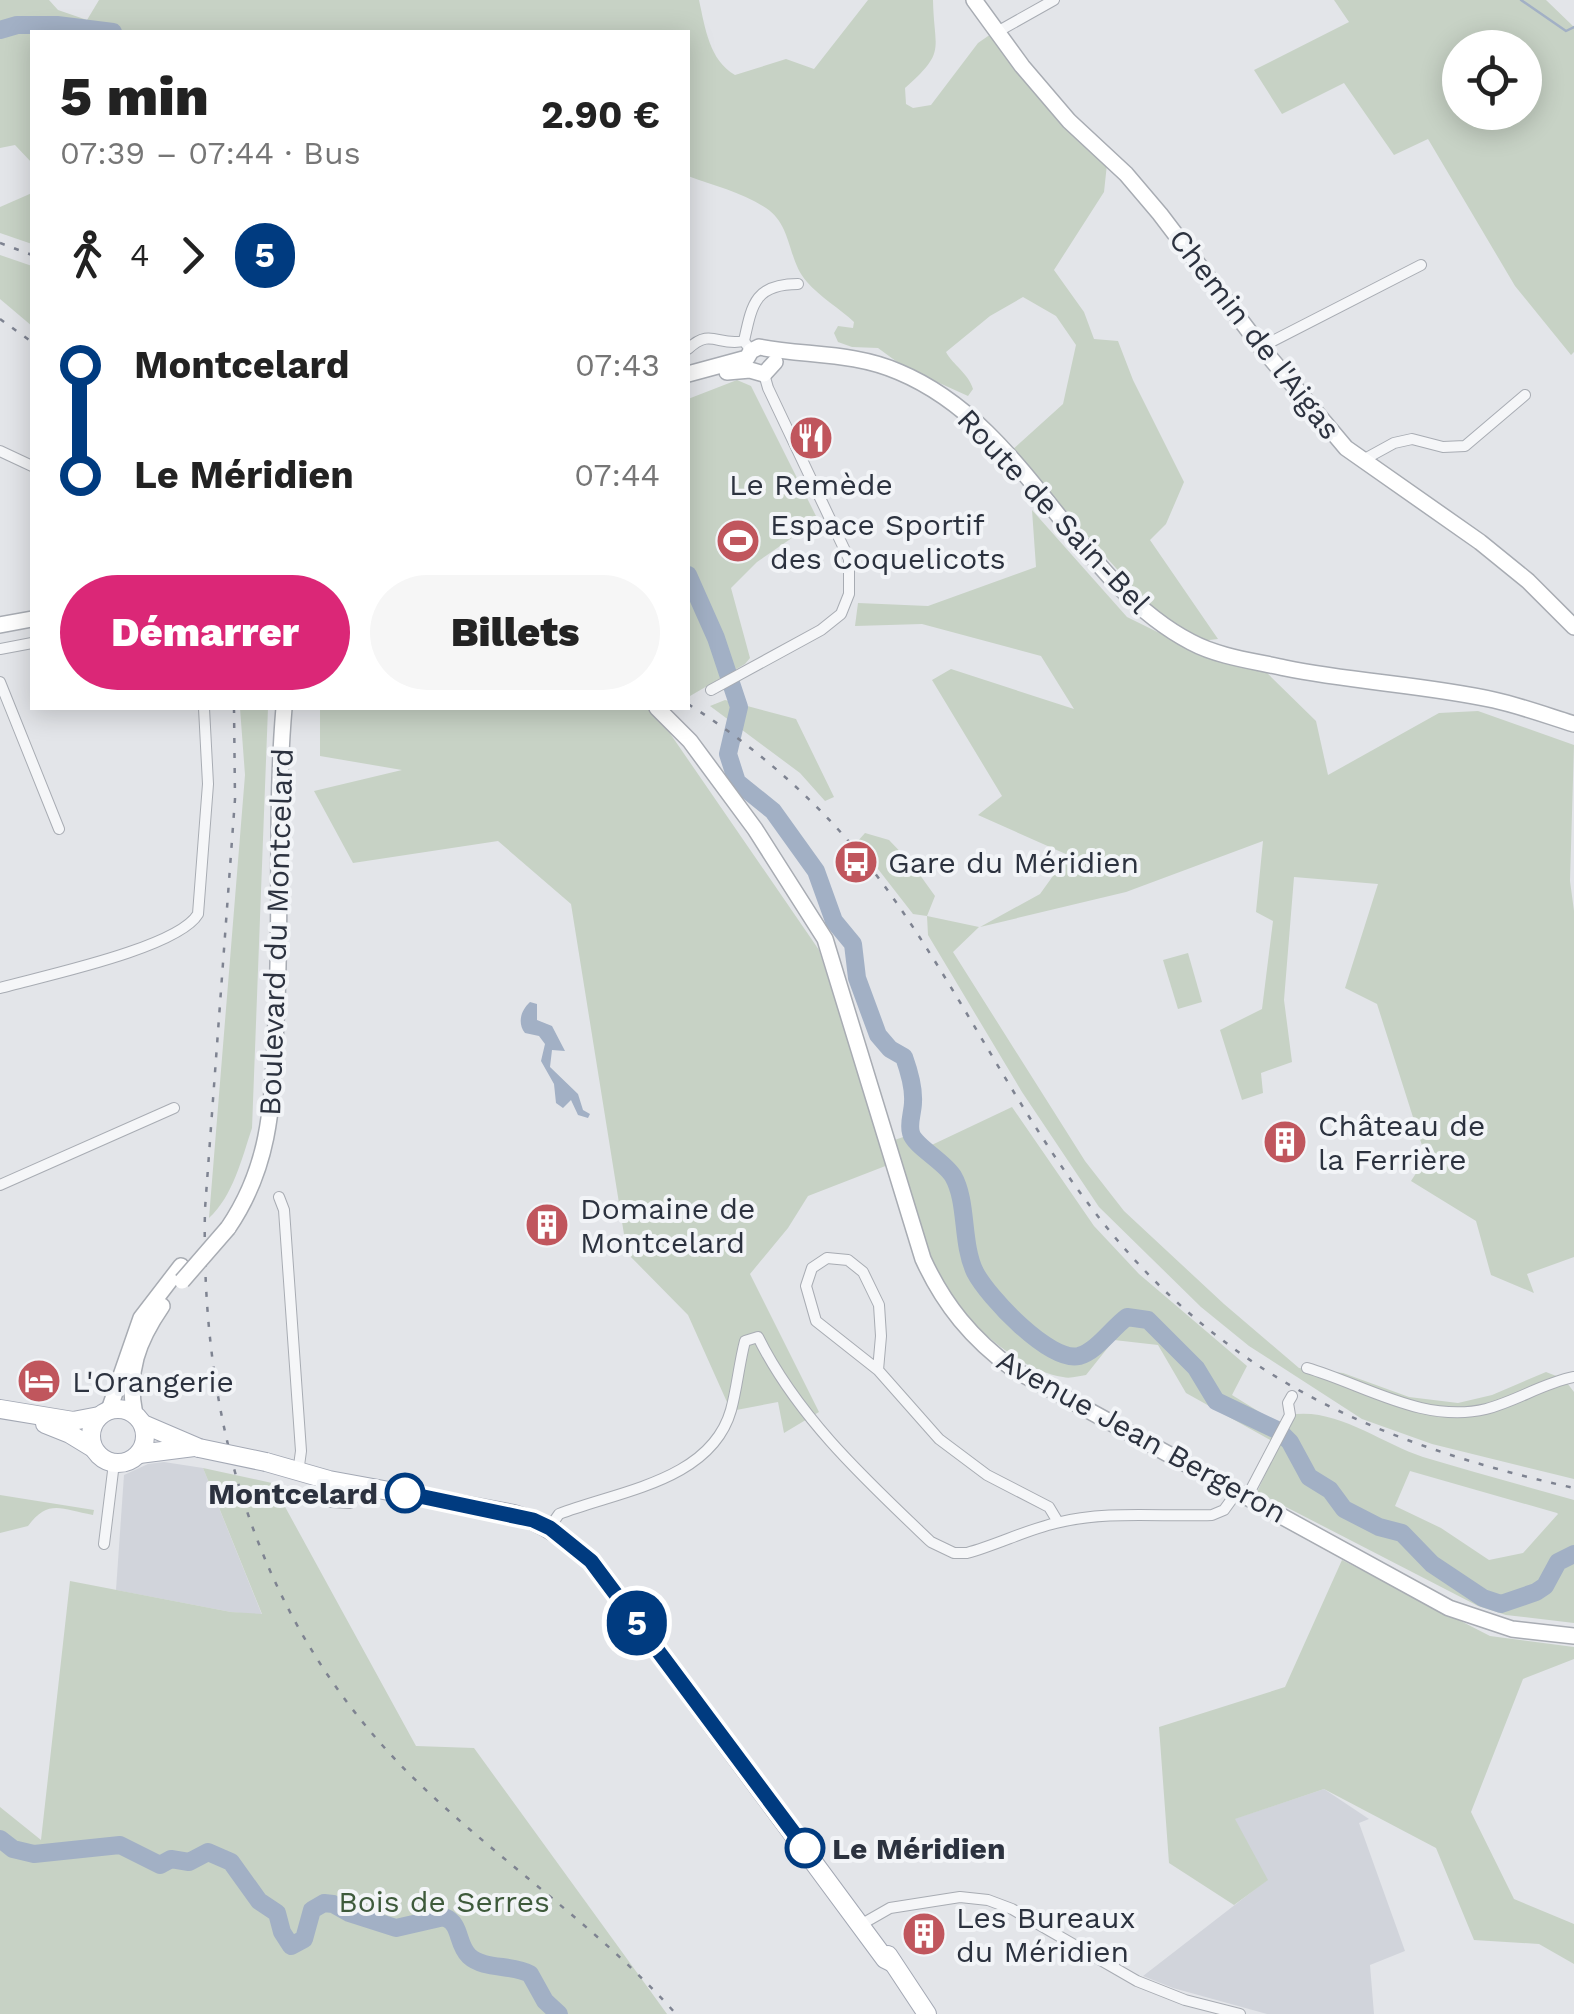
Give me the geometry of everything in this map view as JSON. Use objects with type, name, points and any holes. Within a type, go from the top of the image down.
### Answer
[{"type":"main road","name":"Chemin de l'Aigas","points":[[974,0],[985,8],[997,32],[1068,120],[1126,174],[1160,214],[1326,428],[1363,460],[1492,552],[1574,627]]},
{"type":"main road","name":"Route de Sain-Bel","points":[[757,358],[808,358],[871,370],[922,391],[950,409],[990,444],[1131,610],[1200,654],[1246,668],[1492,708],[1574,732]]},
{"type":"main road","name":"Route de Sain-Bel","points":[[690,377],[757,358],[855,358],[897,371],[942,396],[998,443],[1128,595],[1191,642],[1227,655],[1340,679],[1495,700],[1574,724]]},
{"type":"main road","points":[[0,625],[30,619]]},
{"type":"main road","name":"Boulevard du Montcelard","points":[[225,1224],[246,1177],[262,1124],[272,910],[274,710]]},
{"type":"main road","name":"Boulevard du Montcelard","points":[[104,1413],[141,1318],[225,1224],[255,1180],[270,1125],[281,909],[278,779],[284,710]]},
{"type":"main road","name":"Avenue Jean Bergeron","points":[[659,710],[680,731],[831,961],[923,1258],[948,1306],[980,1342],[1013,1368],[1449,1608],[1512,1629],[1574,1636]]},
{"type":"main road","name":"Boulevard du Montcelard","points":[[139,1420],[131,1394],[132,1365],[156,1315],[182,1274]]},
{"type":"main road","points":[[0,1412],[73,1421],[127,1410],[139,1420],[197,1448],[296,1469],[320,1478],[514,1514],[550,1528],[591,1561],[885,1959],[893,1963],[927,2014]]},
{"type":"main road","points":[[0,1412],[54,1427],[114,1464],[139,1454],[146,1440],[139,1420]]},
{"type":"main road","points":[[93,1448],[91,1432],[104,1413]]},
{"type":"main road","points":[[139,1454],[197,1448]]},
{"type":"street","points":[[997,32],[1054,0]]},
{"type":"street","points":[[1260,347],[1421,265]]},
{"type":"street","points":[[712,690],[821,630],[841,614],[851,580],[849,560],[757,358],[756,302],[765,289],[776,284],[798,284]]},
{"type":"street","points":[[690,347],[710,336],[757,358]]},
{"type":"street","points":[[1363,460],[1394,443],[1412,439],[1443,447],[1465,446],[1525,395]]},
{"type":"street","points":[[0,451],[30,465]]},
{"type":"street","points":[[0,649],[30,643]]},
{"type":"street","points":[[0,682],[58,829]]},
{"type":"street","points":[[0,988],[161,942],[192,925],[198,914],[208,784],[204,710]]},
{"type":"street","points":[[0,1185],[174,1108]]},
{"type":"street","points":[[279,1197],[284,1210],[301,1451],[296,1469]]},
{"type":"street","points":[[878,1370],[878,1305],[864,1272],[848,1260],[826,1258],[812,1268],[806,1286],[816,1321],[878,1370],[939,1439],[987,1475],[1049,1507],[1058,1522]]},
{"type":"street","points":[[550,1528],[559,1514],[672,1476],[704,1453],[730,1410],[745,1342],[758,1337],[778,1378],[803,1410],[898,1510],[942,1549],[967,1553],[1058,1522],[1126,1514],[1212,1515],[1224,1510],[1242,1494],[1274,1448],[1290,1415],[1288,1403],[1292,1396]]},
{"type":"street","points":[[1307,1368],[1420,1408],[1456,1412],[1490,1408],[1546,1384],[1574,1377]]},
{"type":"street","points":[[104,1544],[114,1464]]},
{"type":"street","points":[[865,1928],[890,1908],[960,1897],[988,1900],[1192,2008],[1240,2014]]},
{"type":"shaded area","points":[[164,1462],[203,1468],[262,1615],[116,1590],[124,1475],[148,1464]]},
{"type":"shaded area","points":[[1324,1789],[1369,1819],[1359,1823],[1405,1951],[1370,1965],[1374,2014],[1267,2014],[1143,1976],[1267,1880],[1234,1819]]},
{"type":"green space","points":[[0,0],[49,0],[58,10],[87,20],[99,0],[699,0],[714,52],[735,75],[786,59],[814,69],[868,0],[933,0],[933,57],[905,88],[906,104],[913,108],[931,105],[978,43],[991,34],[1107,164],[1104,192],[1054,270],[1084,312],[1094,339],[1118,341],[1184,482],[1166,524],[1150,540],[1218,639],[1191,642],[1150,606],[1011,451],[1063,404],[1076,345],[1056,316],[1023,297],[990,316],[946,352],[971,384],[973,389],[968,396],[904,367],[878,348],[838,342],[834,333],[838,326],[853,328],[854,322],[807,282],[775,215],[747,198],[690,177],[690,30],[30,30],[30,161],[15,145],[0,148]]},
{"type":"green space","points":[[1334,0],[1546,0],[1574,27],[1574,352],[1571,355],[1515,286],[1428,139],[1394,155],[1344,83],[1282,114],[1254,70],[1349,22]]},
{"type":"green space","points":[[30,194],[30,243],[0,233],[0,207]]},
{"type":"green space","points":[[0,255],[30,265],[30,324],[0,299]]},
{"type":"green space","name":"Espace Sportif des Coquelicots","points":[[737,380],[751,386],[818,520],[757,562],[731,588],[750,658],[690,696],[690,398]]},
{"type":"green space","points":[[1032,510],[1127,617],[1200,653],[1265,671],[1316,721],[1328,775],[1439,713],[1478,711],[1574,745],[1570,881],[1574,911],[1574,1257],[1527,1274],[1534,1293],[1491,1275],[1476,1221],[1411,1181],[1426,1158],[1377,1004],[1345,988],[1378,884],[1294,877],[1284,1000],[1292,1062],[1261,1073],[1263,1093],[1242,1100],[1220,1030],[1262,1009],[1273,921],[1256,912],[1263,841],[1126,892],[980,927],[1040,894],[1068,855],[978,815],[1002,796],[932,680],[951,669],[1074,709],[1041,656],[922,624],[855,626],[858,603],[928,606],[1036,567]]},
{"type":"green space","points":[[725,700],[796,719],[834,797],[825,801],[800,773],[710,706]]},
{"type":"green space","points":[[240,710],[268,710],[252,1128],[231,1188],[209,1218],[245,775]]},
{"type":"green space","points":[[320,710],[656,713],[819,950],[888,1165],[808,1196],[788,1228],[750,1274],[819,1412],[784,1433],[778,1402],[731,1411],[688,1315],[627,1253],[571,904],[498,841],[353,863],[314,791],[402,770],[320,756]]},
{"type":"green space","points":[[865,833],[889,840],[912,864],[935,896],[927,916],[913,914],[857,842]]},
{"type":"green space","points":[[927,916],[979,927],[953,952],[1085,1161],[1124,1211],[1224,1304],[1299,1368],[1343,1373],[1409,1397],[1458,1403],[1492,1395],[1546,1372],[1564,1379],[1574,1392],[1574,1479],[1432,1444],[1362,1419],[1249,1346],[1201,1307],[1099,1207],[1022,1092],[928,935]]},
{"type":"green space","points":[[1188,953],[1202,1002],[1178,1009],[1163,960]]},
{"type":"green space","points":[[1012,1107],[1094,1226],[1139,1274],[1247,1366],[1232,1395],[1282,1426],[1290,1415],[1324,1416],[1423,1457],[1574,1500],[1574,1623],[1506,1615],[1478,1606],[1257,1492],[1279,1445],[1186,1393],[1158,1345],[1114,1340],[1086,1375],[1069,1378],[1043,1372],[1003,1348],[949,1297],[918,1249],[886,1143],[906,1136],[919,1151]],"holes":[[[1410,1471],[1558,1514],[1523,1553],[1489,1560],[1441,1528],[1395,1506]]]},
{"type":"green space","name":"Bois de Serres","points":[[203,1468],[272,1483],[416,1746],[474,1748],[667,2014],[0,2014],[0,1807],[41,1840],[70,1581],[231,1612],[262,1614]]},
{"type":"green space","points":[[0,1495],[94,1510],[93,1515],[50,1509],[28,1526],[0,1533]]},
{"type":"green space","points":[[1342,1560],[1490,1636],[1574,1647],[1574,1659],[1523,1679],[1471,1812],[1514,1899],[1574,1924],[1574,1964],[1539,1944],[1474,1940],[1436,1848],[1324,1789],[1235,1819],[1268,1880],[1234,1905],[1169,1863],[1159,1727],[1285,1687]]},
{"type":"water","points":[[530,1002],[537,1004],[537,1020],[552,1026],[565,1051],[552,1050],[550,1067],[578,1094],[583,1110],[590,1114],[588,1118],[578,1115],[571,1100],[563,1108],[556,1103],[554,1084],[541,1061],[545,1044],[539,1036],[525,1033],[521,1025],[522,1013]]},
{"type":"waterway","points":[[1521,0],[1566,31],[1574,27]]},
{"type":"waterway","points":[[0,30],[17,25],[97,30]]},
{"type":"waterway","points":[[690,580],[716,638],[739,707],[728,754],[737,782],[773,811],[816,871],[834,921],[853,944],[857,978],[878,1035],[904,1057],[909,1073],[913,1091],[911,1133],[953,1176],[961,1198],[971,1261],[993,1297],[1037,1339],[1067,1355],[1079,1356],[1092,1349],[1127,1317],[1148,1320],[1196,1368],[1216,1401],[1279,1431],[1290,1442],[1309,1477],[1330,1490],[1344,1509],[1379,1527],[1402,1533],[1432,1564],[1483,1598],[1501,1604],[1536,1592],[1545,1586],[1558,1562],[1574,1554]]},
{"type":"waterway","points":[[0,1839],[13,1849],[34,1854],[120,1845],[160,1865],[171,1859],[189,1862],[208,1852],[231,1862],[259,1901],[277,1913],[291,1946],[304,1939],[312,1910],[324,1903],[396,1928],[444,1917],[454,1924],[469,1956],[482,1963],[530,1974],[545,2001],[559,2014]]},
{"type":"railway","points":[[0,243],[30,254]]},
{"type":"railway","points":[[0,319],[30,341]]},
{"type":"railway","points":[[690,705],[795,786],[865,861],[914,929],[1074,1184],[1153,1279],[1204,1325],[1258,1365],[1315,1399],[1375,1427],[1438,1451],[1574,1488]]},
{"type":"railway","points":[[234,710],[235,799],[205,1209],[206,1292],[214,1372],[229,1450],[252,1526],[283,1598],[322,1666],[370,1731],[428,1792],[586,1927],[676,2014]]},
{"type":"bus line","name":"5","points":[[405,1493],[533,1520],[550,1528],[591,1561],[805,1848]]},
{"type":"place","name":"Le Remède","points":[[811,438]]},
{"type":"place","name":"Espace Sportif des Coquelicots","points":[[738,541]]},
{"type":"place","name":"Gare du Méridien","points":[[856,862]]},
{"type":"place","name":"Château de la Ferrière","points":[[1285,1142]]},
{"type":"place","name":"Domaine de Montcelard","points":[[547,1225]]},
{"type":"place","name":"L'Orangerie","points":[[39,1381]]},
{"type":"place","name":"Montcelard","points":[[405,1493]]},
{"type":"place","name":"Le Méridien","points":[[805,1848]]},
{"type":"place","name":"Les Bureaux du Méridien","points":[[924,1934]]}]
